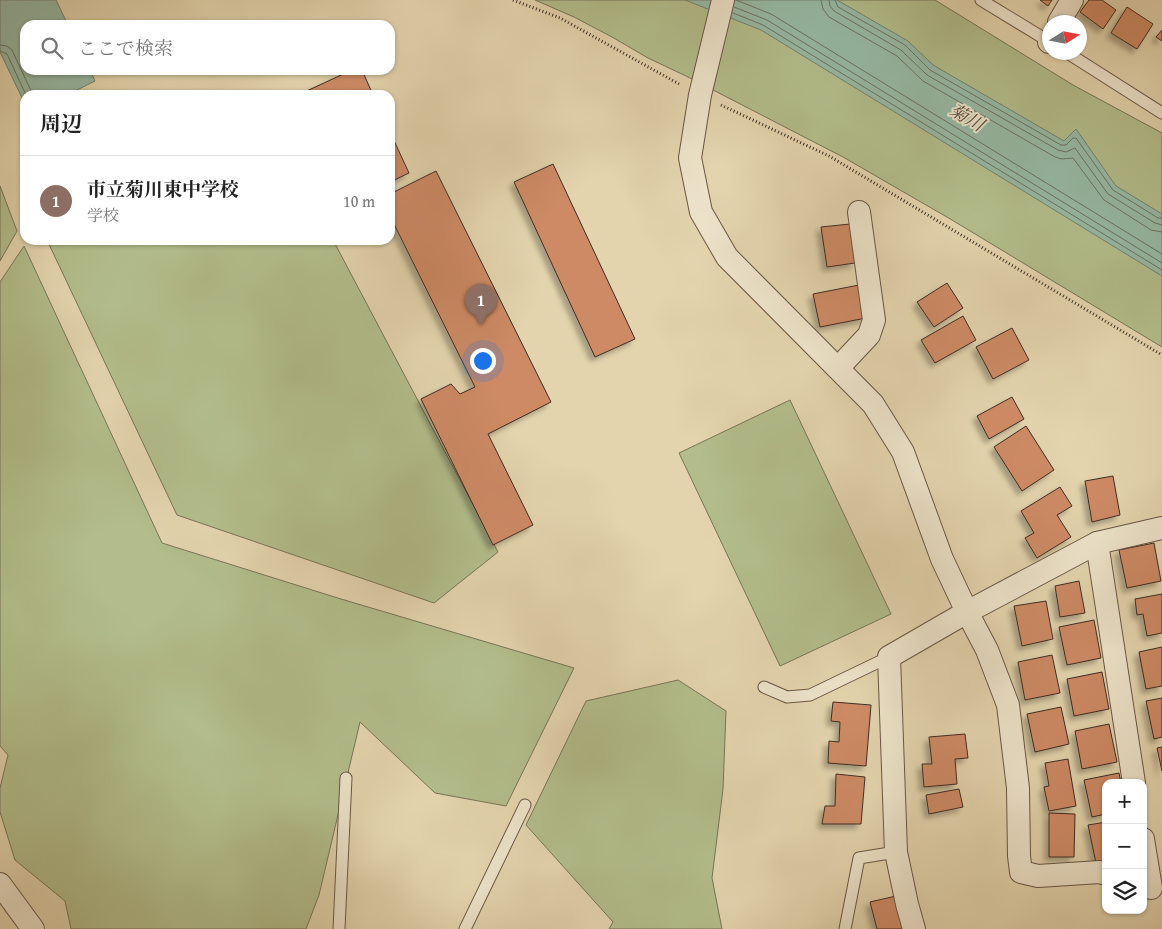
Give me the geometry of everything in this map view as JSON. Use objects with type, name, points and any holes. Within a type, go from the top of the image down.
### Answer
[{"type":"street","points":[[723,0],[702,90],[690,158],[701,212],[727,257],[873,404],[903,452],[942,559],[987,650],[1008,705],[1018,788],[1021,872],[1038,876],[1102,873]]},
{"type":"street","points":[[1063,15],[1072,0]]},
{"type":"street","points":[[838,367],[868,335],[874,320],[859,212]]},
{"type":"street","points":[[914,929],[906,904],[896,852],[889,657],[967,612],[1097,543],[1162,528]]},
{"type":"street","points":[[1097,543],[1133,779]]},
{"type":"street","points":[[1147,861],[1152,888]]},
{"type":"street","points":[[0,884],[33,929]]},
{"type":"lane","points":[[981,0],[1042,37]]},
{"type":"lane","points":[[1079,60],[1162,113]]},
{"type":"lane","points":[[764,686],[786,697],[810,695],[889,657]]},
{"type":"lane","points":[[339,929],[346,778]]},
{"type":"lane","points":[[465,929],[525,805]]},
{"type":"lane","points":[[844,929],[859,858],[896,852]]},
{"type":"path","points":[[513,0],[560,18],[829,156],[1162,355]]},
{"type":"shaded area","points":[[535,0],[935,0],[1073,85],[1162,133],[1162,347],[952,220],[843,157],[648,58],[574,17]]},
{"type":"shaded area","points":[[0,186],[17,231],[0,261]]},
{"type":"shaded area","points":[[49,245],[336,245],[498,552],[434,603],[177,515]]},
{"type":"shaded area","points":[[24,246],[162,543],[341,599],[574,668],[506,806],[435,793],[360,722],[319,895],[306,929],[71,929],[65,901],[15,860],[0,812],[0,788],[8,755],[0,746],[0,282]]},
{"type":"shaded area","points":[[790,400],[891,614],[780,666],[679,453]]},
{"type":"shaded area","points":[[678,680],[726,711],[723,789],[712,878],[722,929],[609,929],[613,922],[526,825],[586,701]]},
{"type":"water","points":[[0,0],[56,0],[66,20],[20,20],[20,75],[92,75],[95,81],[77,90],[20,90],[20,94],[0,52]]},
{"type":"water","name":"菊川","points":[[685,0],[837,0],[908,41],[933,65],[1064,141],[1076,129],[1116,186],[1162,214],[1162,276],[761,30]]},
{"type":"building","points":[[1040,0],[1052,0],[1048,6]]},
{"type":"building","points":[[1089,0],[1102,0],[1116,10],[1103,29],[1087,17],[1087,15],[1080,12]]},
{"type":"building","points":[[1127,7],[1153,24],[1137,49],[1111,33]]},
{"type":"building","points":[[1162,30],[1162,41],[1156,37]]},
{"type":"building","points":[[341,75],[364,75],[371,90],[309,90]]},
{"type":"building","points":[[395,143],[409,173],[395,180]]},
{"type":"building","points":[[553,164],[635,339],[595,357],[514,182]]},
{"type":"building","points":[[436,171],[551,402],[488,434],[533,525],[493,545],[421,399],[451,384],[460,394],[475,387],[395,226],[395,192]]},
{"type":"building","points":[[850,224],[855,263],[827,267],[821,227]]},
{"type":"building","points":[[947,283],[963,308],[934,327],[917,302]]},
{"type":"building","points":[[859,285],[866,318],[820,327],[813,294]]},
{"type":"building","points":[[963,316],[976,340],[935,363],[921,340]]},
{"type":"building","points":[[1012,328],[1029,360],[993,379],[976,347]]},
{"type":"building","points":[[1012,397],[1024,419],[989,439],[977,416]]},
{"type":"building","points":[[1026,426],[1054,470],[1022,491],[994,447]]},
{"type":"building","points":[[1113,476],[1120,515],[1092,522],[1085,481]]},
{"type":"building","points":[[1060,487],[1072,506],[1057,515],[1071,537],[1037,558],[1025,538],[1034,533],[1021,511]]},
{"type":"building","points":[[1154,543],[1161,581],[1127,588],[1119,550]]},
{"type":"building","points":[[1079,581],[1085,613],[1060,617],[1055,586]]},
{"type":"building","points":[[1162,594],[1162,633],[1147,636],[1143,614],[1137,615],[1135,599]]},
{"type":"building","points":[[1046,601],[1053,639],[1022,646],[1014,606]]},
{"type":"building","points":[[1094,620],[1101,658],[1067,665],[1059,627]]},
{"type":"building","points":[[1162,647],[1162,686],[1146,689],[1139,652]]},
{"type":"building","points":[[1052,655],[1060,693],[1025,700],[1018,662]]},
{"type":"building","points":[[1102,672],[1109,709],[1074,716],[1067,679]]},
{"type":"building","points":[[1162,698],[1162,737],[1154,739],[1146,701]]},
{"type":"building","points":[[833,702],[871,705],[866,766],[828,763],[829,741],[839,742],[840,722],[831,721]]},
{"type":"building","points":[[1061,707],[1069,744],[1035,752],[1027,714]]},
{"type":"building","points":[[1109,724],[1117,762],[1082,769],[1075,731]]},
{"type":"building","points":[[965,734],[968,758],[955,759],[957,784],[924,787],[922,764],[932,764],[929,737]]},
{"type":"building","points":[[1162,747],[1162,771],[1157,748]]},
{"type":"building","points":[[1068,759],[1076,806],[1049,811],[1044,787],[1049,786],[1045,763]]},
{"type":"building","points":[[1119,773],[1120,779],[1102,779],[1102,815],[1092,817],[1084,780]]},
{"type":"building","points":[[836,774],[865,777],[861,824],[822,824],[825,806],[835,806]]},
{"type":"building","points":[[959,789],[963,807],[929,814],[926,795]]},
{"type":"building","points":[[1049,813],[1075,814],[1074,857],[1049,857]]},
{"type":"building","points":[[1102,823],[1102,862],[1096,863],[1088,825]]},
{"type":"building","points":[[896,896],[904,929],[877,929],[870,902]]},
{"type":"place","name":"市立菊川東中学校","points":[[481,325]]}]
